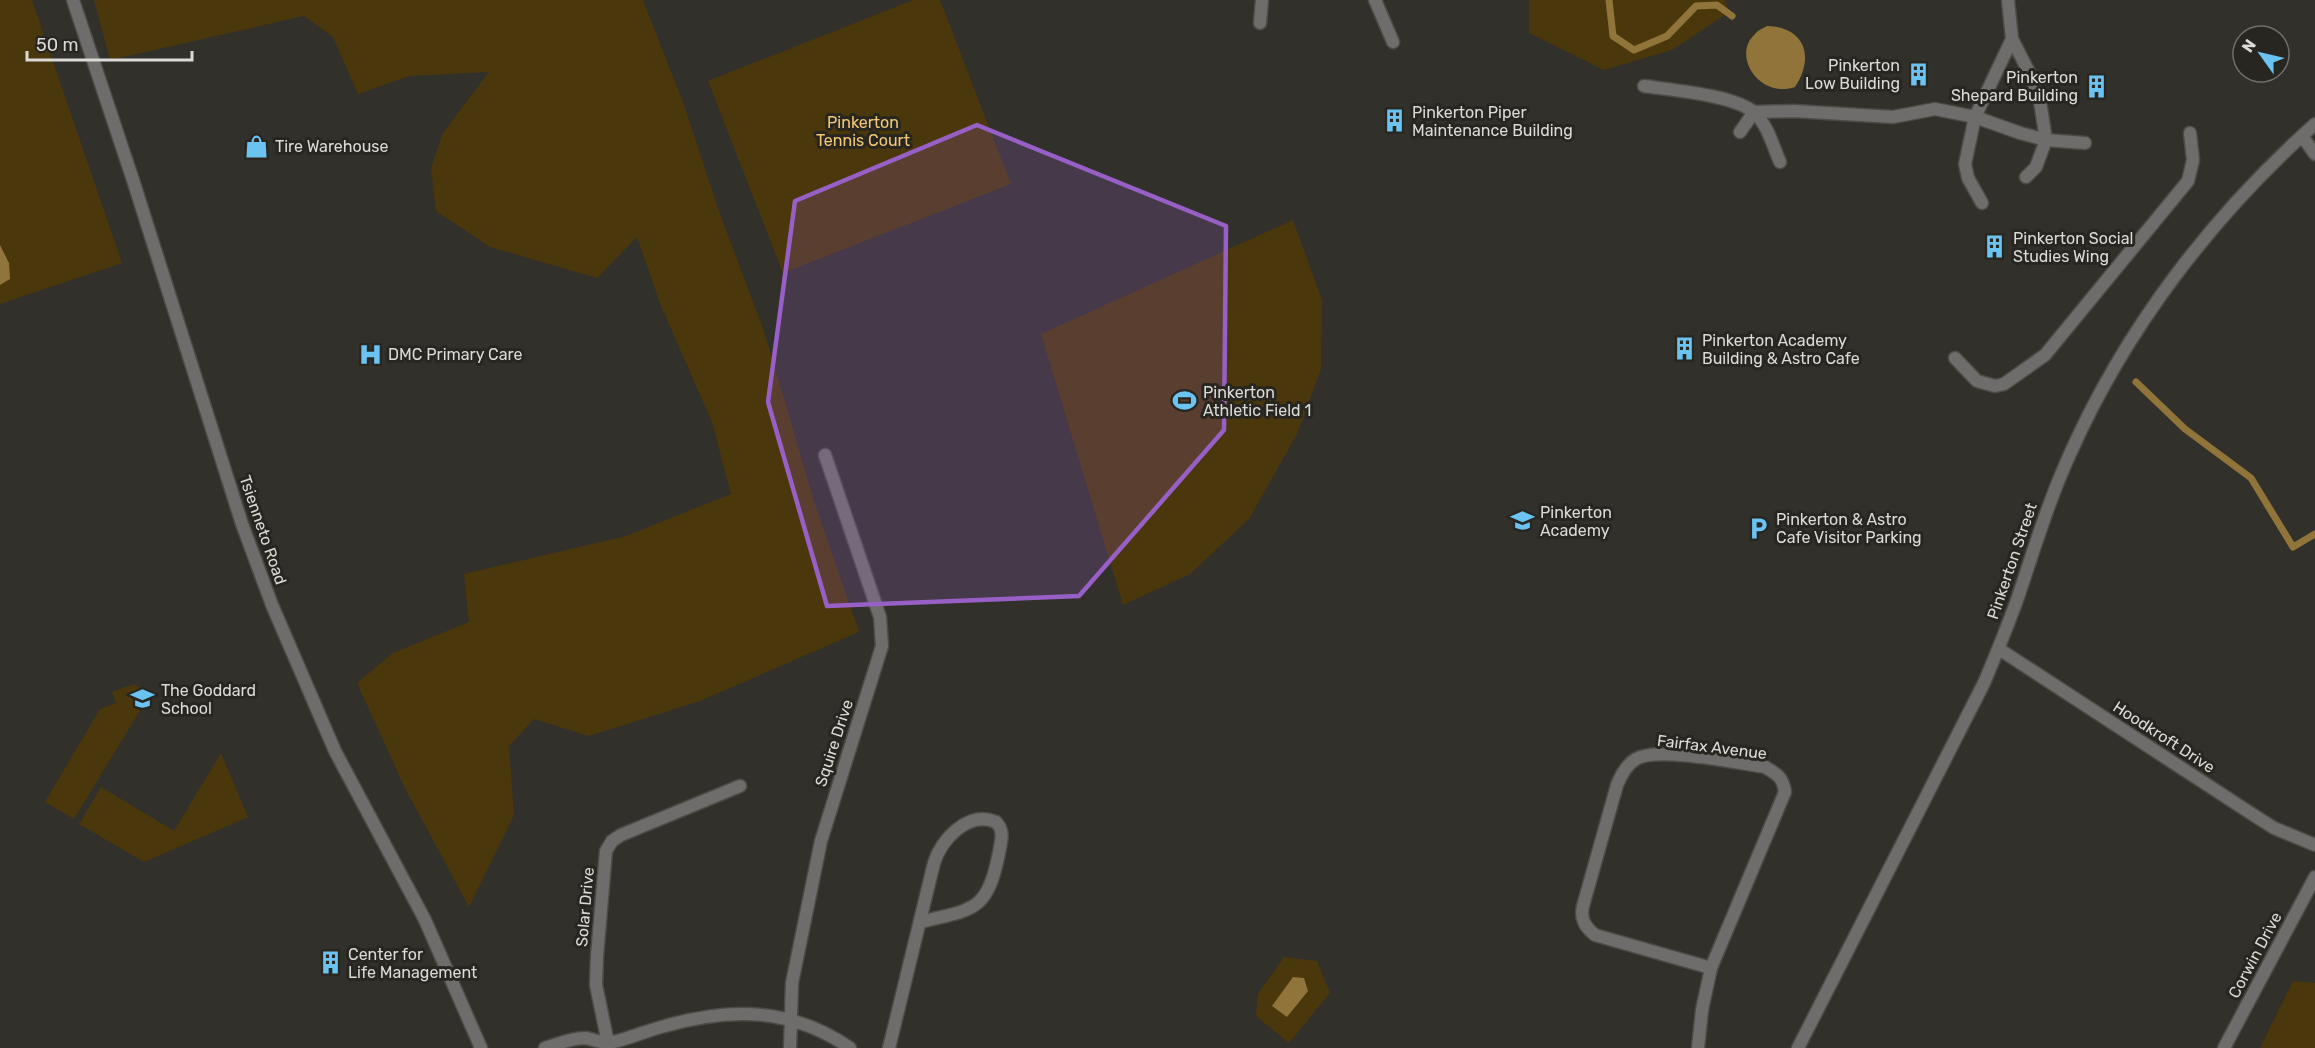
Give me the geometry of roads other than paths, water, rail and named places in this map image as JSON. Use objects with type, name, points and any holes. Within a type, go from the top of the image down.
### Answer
[{"type":"street","name":"Tsienneto Road","points":[[73,0],[133,180],[242,524],[272,605],[335,751],[425,920],[481,1048]]},
{"type":"street","points":[[1260,23],[1262,0]]},
{"type":"street","points":[[1375,0],[1393,42]]},
{"type":"street","points":[[2007,0],[2013,39],[2032,78],[2040,101],[2046,140],[2036,167],[2026,177]]},
{"type":"street","points":[[1982,203],[1968,178],[1965,164],[1975,117],[2013,39]]},
{"type":"street","points":[[1644,86],[1735,102],[1754,112],[1766,128],[1780,162]]},
{"type":"street","points":[[1754,112],[1794,111],[1893,117],[1935,110],[1975,117],[2046,140],[2085,143]]},
{"type":"street","points":[[1740,132],[1754,112]]},
{"type":"street","name":"Pinkerton Street","points":[[1798,1048],[1952,750],[1999,649],[2052,497],[2074,444],[2107,381],[2154,306],[2211,230],[2250,186],[2315,124]]},
{"type":"street","points":[[1955,358],[1977,381],[1995,386],[2004,384],[2045,355],[2188,181],[2193,160],[2190,133]]},
{"type":"street","points":[[2302,136],[2315,154]]},
{"type":"street","name":"Squire Drive","points":[[790,1048],[792,983],[821,841],[882,646],[880,617],[825,455]]},
{"type":"street","name":"Hoodkroft Drive","points":[[1999,649],[2254,816],[2274,828],[2315,845]]},
{"type":"street","name":"Fairfax Avenue","points":[[1698,1048],[1699,1024],[1711,968],[1785,792],[1784,780],[1777,773],[1765,767],[1658,754],[1637,758],[1622,773],[1617,785],[1583,906],[1584,924],[1595,935],[1711,968]]},
{"type":"street","name":"Solar Drive","points":[[606,1046],[596,985],[606,851],[612,841],[621,835],[740,786]]},
{"type":"street","points":[[889,1048],[920,922],[937,854],[953,832],[972,822],[986,820],[996,822],[1002,836],[994,880],[987,893],[970,909],[920,922]]},
{"type":"street","name":"Corwin Drive","points":[[2224,1048],[2315,877]]},
{"type":"street","points":[[545,1048],[574,1039],[587,1038],[606,1046],[682,1021],[738,1014],[791,1019],[810,1025],[850,1048]]},
{"type":"waterway","points":[[1609,0],[1613,36],[1634,50],[1667,36],[1696,6],[1717,5],[1732,16]]},
{"type":"waterway","points":[[2136,382],[2185,429],[2251,478],[2293,547],[2315,534]]},
{"type":"place","name":"Pinkerton Low Building","points":[[1918,74]]},
{"type":"place","name":"Pinkerton Shepard Building","points":[[2096,86]]},
{"type":"place","name":"Pinkerton Piper Maintenance Building","points":[[1394,121]]},
{"type":"place","name":"Tire Warehouse","points":[[257,146]]},
{"type":"place","name":"Pinkerton Social Studies Wing","points":[[1995,247]]},
{"type":"place","name":"Pinkerton Academy Building & Astro Cafe","points":[[1684,349]]},
{"type":"place","name":"DMC Primary Care","points":[[370,354]]},
{"type":"place","name":"Pinkerton Athletic Field 1","points":[[1185,401]]},
{"type":"place","name":"Pinkerton Academy","points":[[1522,521]]},
{"type":"place","name":"Pinkerton & Astro Cafe Visitor Parking","points":[[1758,528]]},
{"type":"place","name":"The Goddard School","points":[[143,699]]},
{"type":"place","name":"Center for Life Management","points":[[330,963]]},
{"type":"park label","name":"Pinkerton Tennis Court","points":[[863,131]]}]
